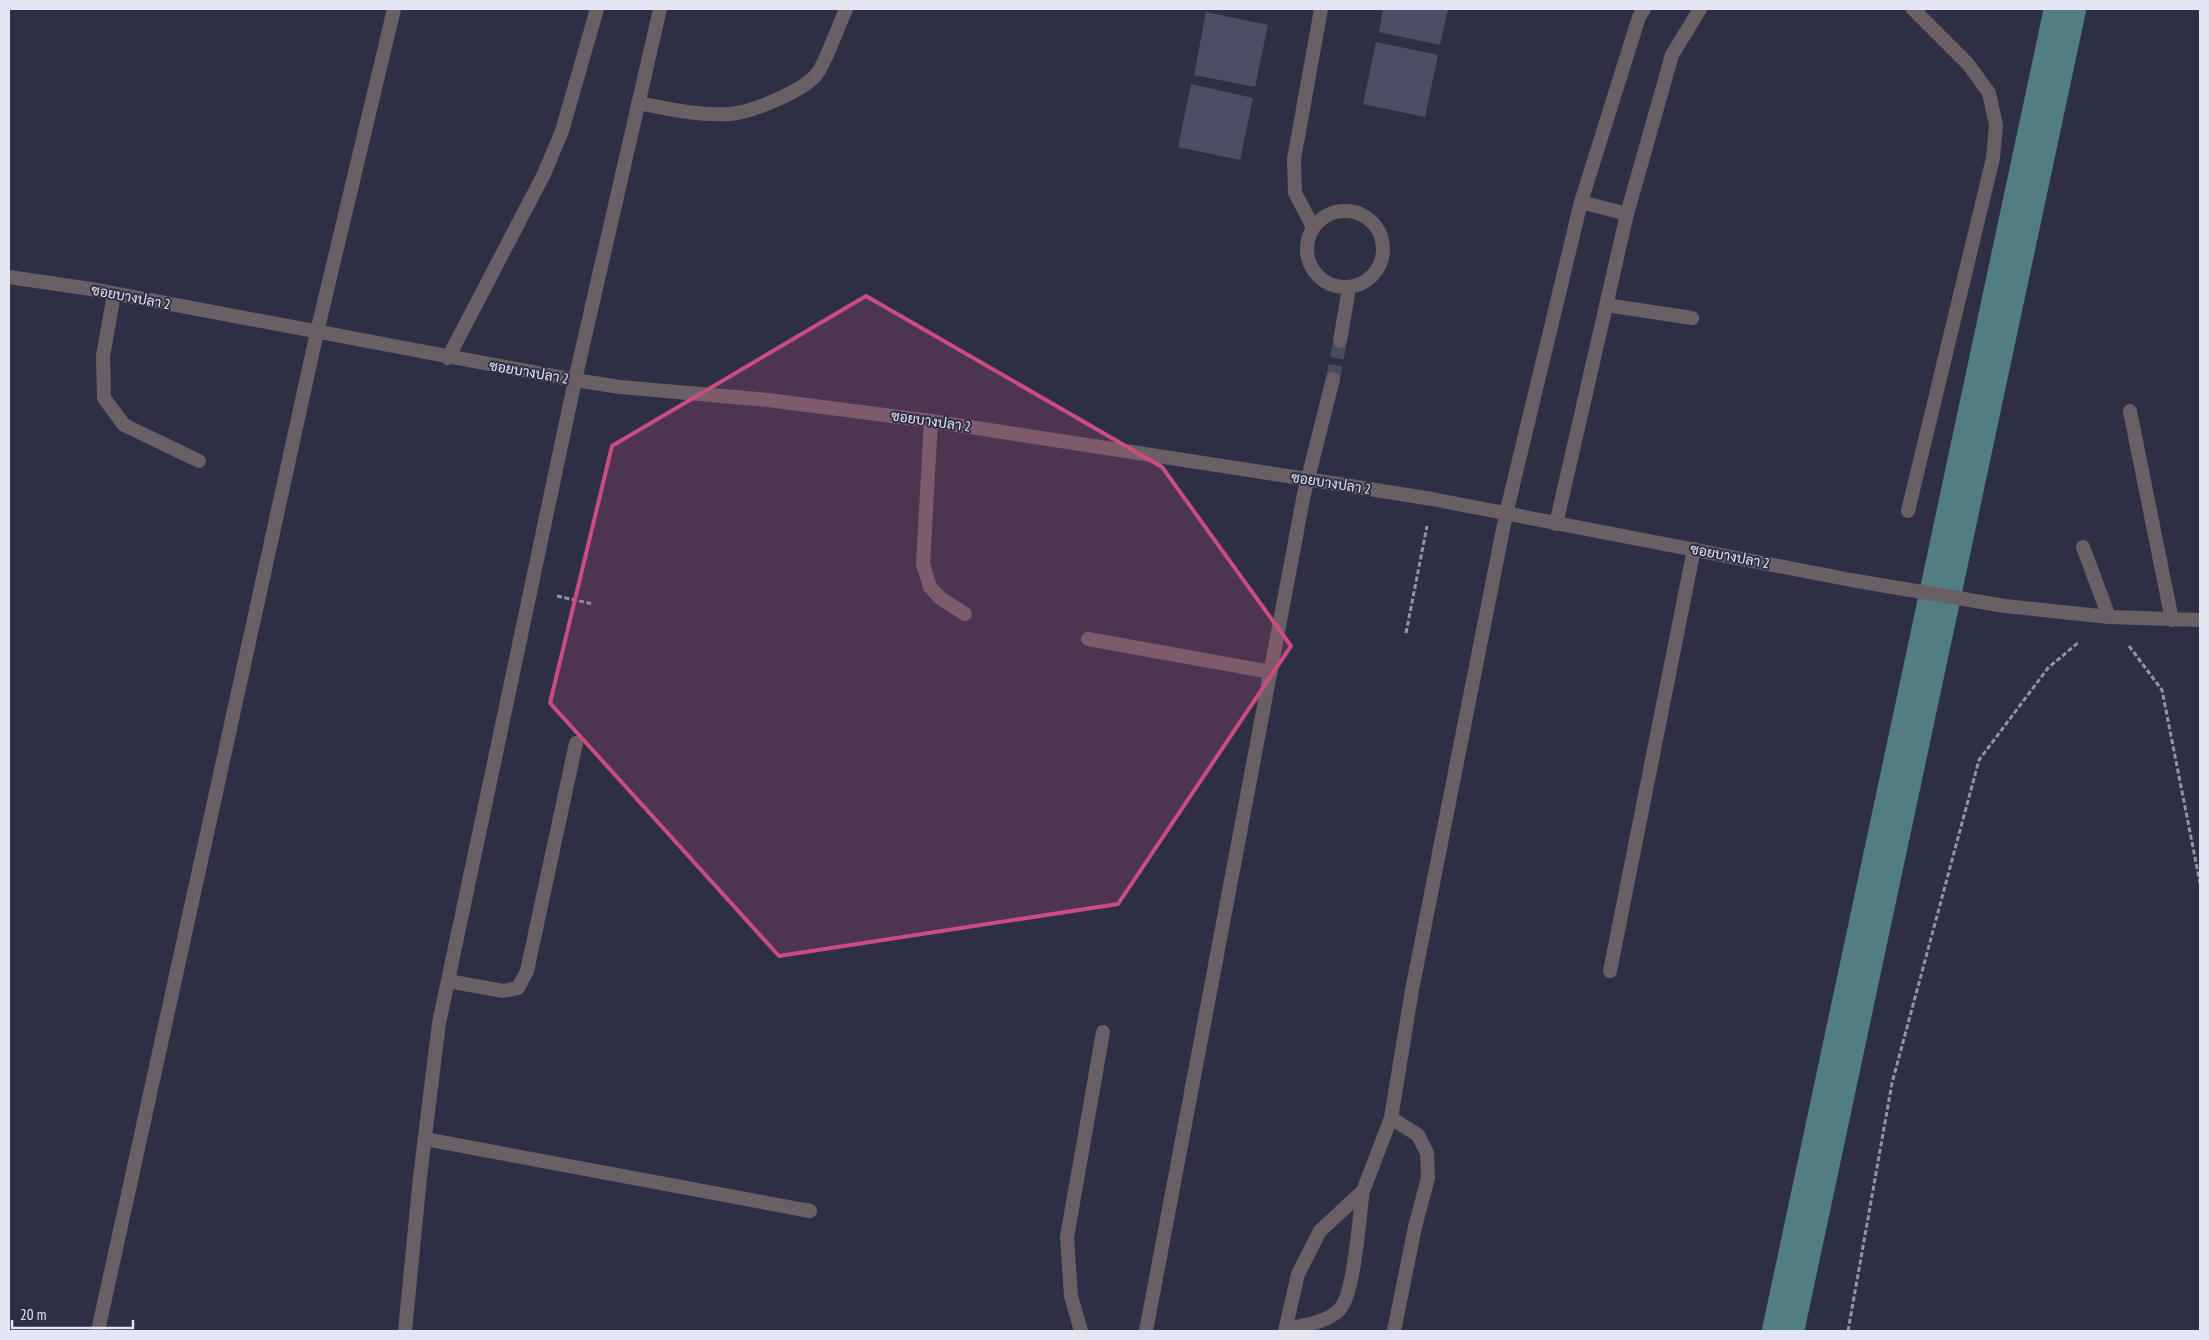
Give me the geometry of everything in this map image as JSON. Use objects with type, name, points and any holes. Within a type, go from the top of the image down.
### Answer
[{"type":"street","points":[[98,1331],[317,332],[394,9]]},
{"type":"street","points":[[448,358],[544,174],[562,131],[598,9]]},
{"type":"street","points":[[405,1331],[425,1139],[440,1023],[448,980],[575,380],[660,9]]},
{"type":"street","points":[[638,103],[687,112],[731,114],[776,101],[797,90],[817,74],[846,9]]},
{"type":"street","points":[[1313,227],[1295,193],[1294,159],[1321,9]]},
{"type":"street","points":[[1363,1191],[1320,1231],[1298,1274],[1285,1330],[1326,1320],[1341,1308],[1350,1284],[1363,1191],[1391,1118],[1412,990],[1506,514],[1581,202],[1639,17],[1644,9]]},
{"type":"street","points":[[1556,524],[1627,214],[1672,55],[1700,9]]},
{"type":"street","points":[[1908,511],[1993,158],[1996,125],[1989,92],[1968,64],[1913,9]]},
{"type":"street","points":[[1581,202],[1627,214]]},
{"type":"street","points":[[1346,210],[1365,216],[1378,229],[1384,248],[1380,266],[1367,281],[1350,288],[1332,286],[1317,277],[1308,261],[1306,244],[1313,227],[1327,214],[1346,210]]},
{"type":"street","name":"ซอยบางปลา 2","points":[[9,277],[114,294],[448,358],[575,380],[620,387],[768,400],[931,421],[1307,479],[1432,500],[1852,580],[2004,606],[2109,617],[2200,620]]},
{"type":"street","points":[[1340,341],[1350,288]]},
{"type":"street","points":[[114,294],[103,356],[104,398],[124,425],[199,461]]},
{"type":"street","points":[[1606,305],[1692,318]]},
{"type":"street","points":[[1146,1331],[1307,479],[1333,379]]},
{"type":"street","points":[[2130,410],[2172,620]]},
{"type":"street","points":[[931,421],[923,564],[930,587],[940,598],[964,614]]},
{"type":"street","points":[[2083,547],[2109,617]]},
{"type":"street","points":[[1610,971],[1694,549]]},
{"type":"street","points":[[1088,639],[1271,672]]},
{"type":"street","points":[[448,980],[504,991],[518,988],[527,972],[576,743]]},
{"type":"street","points":[[1081,1331],[1071,1296],[1067,1237],[1103,1032]]},
{"type":"street","points":[[1391,1118],[1418,1135],[1427,1153],[1428,1178],[1415,1227],[1394,1331]]},
{"type":"street","points":[[425,1139],[810,1211]]},
{"type":"path","points":[[1406,634],[1432,500]]},
{"type":"path","points":[[531,591],[593,604]]},
{"type":"path","points":[[1848,1331],[1892,1083],[1979,760],[2048,668],[2109,617],[2162,690],[2200,883]]},
{"type":"highlighted area","points":[[866,296],[1162,467],[1291,646],[1118,904],[779,956],[550,703],[612,446]]},
{"type":"building","points":[[1383,9],[1448,9],[1440,45],[1379,32]]},
{"type":"building","points":[[1206,12],[1268,25],[1255,87],[1194,75]]},
{"type":"building","points":[[1376,42],[1438,55],[1425,117],[1363,104]]},
{"type":"building","points":[[1191,84],[1253,98],[1240,160],[1178,147]]},
{"type":"waterway","points":[[1783,1331],[2065,9]]},
{"type":"tunnel","points":[[1333,379],[1340,341]]}]
